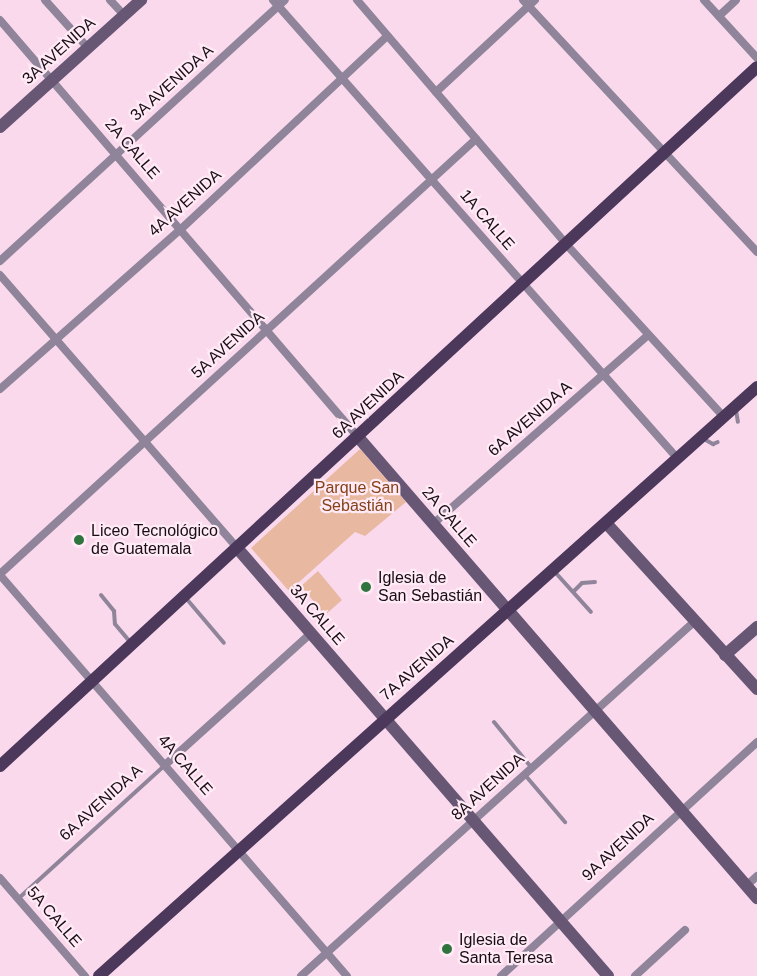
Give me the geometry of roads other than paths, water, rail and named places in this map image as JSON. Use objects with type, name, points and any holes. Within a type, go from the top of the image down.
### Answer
[{"type":"main road","name":"6A AVENIDA","points":[[0,766],[238,549],[757,67]]},
{"type":"main road","name":"7A AVENIDA","points":[[99,976],[384,718],[607,524],[757,387]]},
{"type":"street","points":[[45,0],[88,48]]},
{"type":"street","points":[[110,0],[124,15]]},
{"type":"street","name":"3A AVENIDA","points":[[0,127],[141,0]]},
{"type":"street","points":[[357,0],[565,243],[724,417]]},
{"type":"street","points":[[704,0],[757,58]]},
{"type":"street","points":[[718,16],[736,0]]},
{"type":"street","name":"1A CALLE","points":[[279,2],[342,80],[678,459]]},
{"type":"street","name":"3A AVENIDA A","points":[[0,261],[279,2]]},
{"type":"street","points":[[436,92],[529,2],[663,153],[757,252]]},
{"type":"street","name":"2A CALLE","points":[[0,20],[757,898]]},
{"type":"street","name":"4A AVENIDA","points":[[0,389],[55,338],[180,230],[387,36]]},
{"type":"street","name":"5A AVENIDA","points":[[0,575],[143,441],[476,139]]},
{"type":"street","name":"3A CALLE","points":[[0,275],[608,976]]},
{"type":"street","name":"6A AVENIDA A","points":[[433,524],[648,335]]},
{"type":"street","points":[[607,524],[757,689]]},
{"type":"street","name":"4A CALLE","points":[[0,575],[239,849],[346,976]]},
{"type":"street","name":"8A AVENIDA","points":[[301,976],[695,621]]},
{"type":"street","points":[[725,655],[757,627]]},
{"type":"street","name":"6A AVENIDA A","points":[[165,765],[311,633]]},
{"type":"street","name":"9A AVENIDA","points":[[501,976],[757,742]]},
{"type":"street","points":[[746,886],[757,876]]},
{"type":"street","name":"5A CALLE","points":[[0,878],[85,976]]},
{"type":"street","points":[[635,976],[685,930]]},
{"type":"lane","points":[[735,407],[738,422]]},
{"type":"lane","points":[[702,437],[713,444],[718,442]]},
{"type":"lane","points":[[554,570],[591,612]]},
{"type":"lane","points":[[574,591],[582,583],[595,582]]},
{"type":"lane","points":[[101,595],[114,611],[115,624],[132,644]]},
{"type":"lane","points":[[185,596],[224,643]]},
{"type":"lane","points":[[494,722],[532,768]]},
{"type":"lane","name":"6A AVENIDA A","points":[[18,898],[165,765]]},
{"type":"lane","points":[[525,775],[565,822]]},
{"type":"place","name":"Liceo Tecnológico de Guatemala","points":[[79,540]]},
{"type":"place","name":"Iglesia de San Sebastián","points":[[366,587]]},
{"type":"place","name":"Iglesia de Santa Teresa","points":[[447,949]]},
{"type":"park label","name":"Parque San Sebastián","points":[[357,497]]}]
